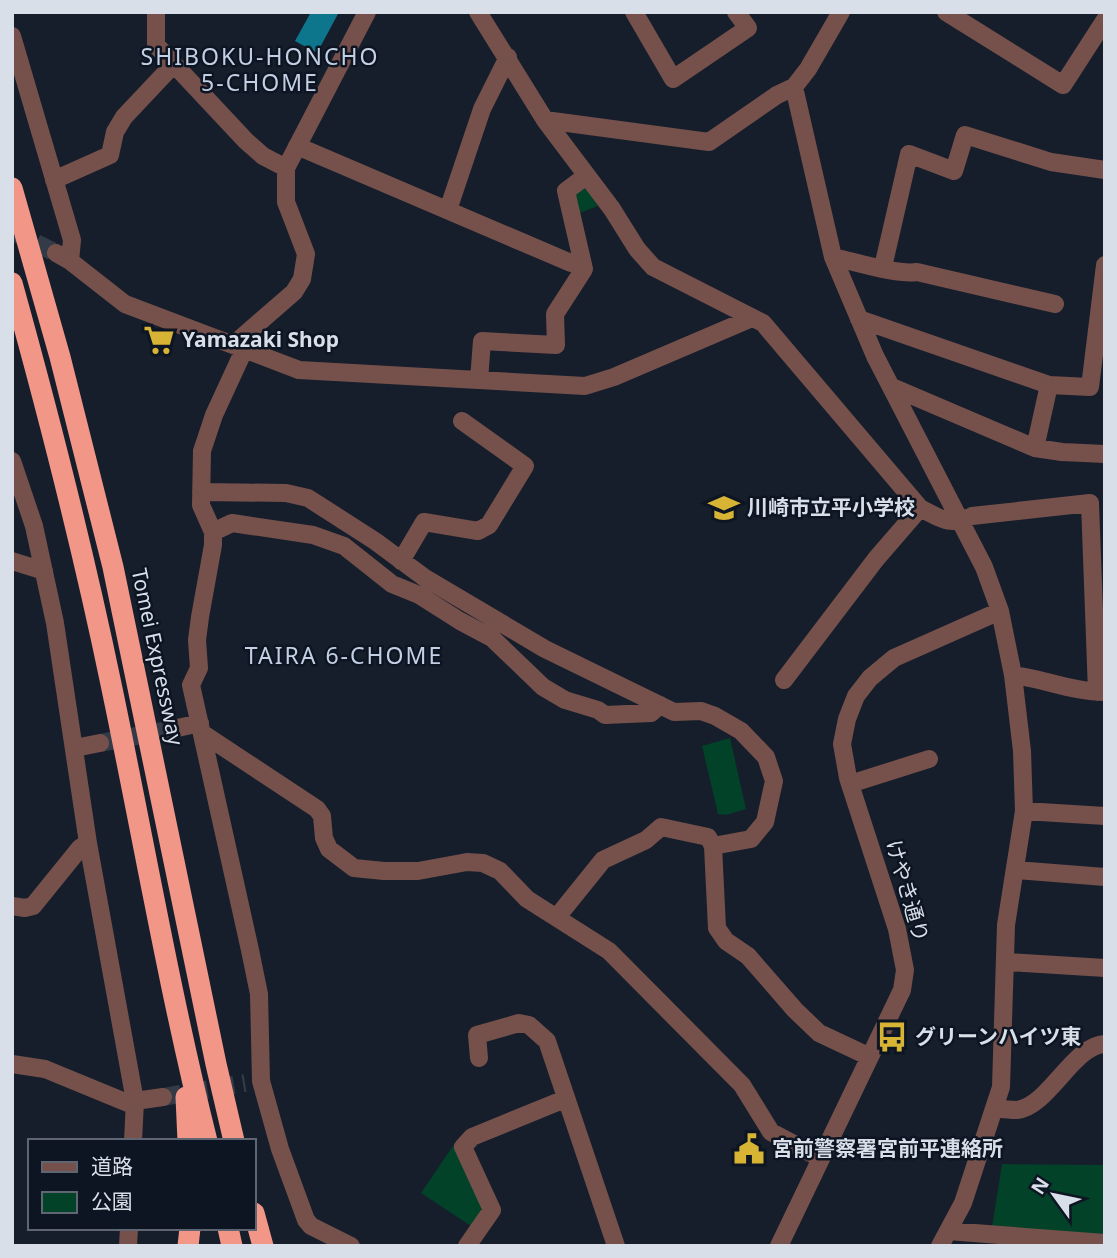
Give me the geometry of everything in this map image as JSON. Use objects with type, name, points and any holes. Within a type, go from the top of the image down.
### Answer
[{"type":"highway","name":"Tomei Expressway","points":[[12,188],[60,357],[113,567],[234,1139]]},
{"type":"highway","points":[[12,283],[69,496],[206,1139]]},
{"type":"highway","points":[[184,1045],[188,1139]]},
{"type":"highway","points":[[256,1221],[265,1246]]},
{"type":"street","points":[[156,12],[156,45],[263,156],[286,168]]},
{"type":"street","points":[[349,1245],[311,1226],[306,1220],[253,1082],[259,994],[191,685],[200,668],[198,629],[212,553],[213,532],[201,505],[202,451],[238,347],[302,279],[306,254],[286,202],[286,168],[367,12]]},
{"type":"street","points":[[478,12],[545,120],[612,209],[637,249],[653,267],[763,323],[920,508],[943,520],[960,522],[972,516],[1090,503],[1101,692],[1013,675]]},
{"type":"street","points":[[634,12],[673,79],[748,28],[736,12]]},
{"type":"street","points":[[946,12],[1063,85],[1105,20]]},
{"type":"street","points":[[545,120],[709,142],[777,95],[794,87],[808,69],[840,13]]},
{"type":"street","points":[[12,36],[72,240],[63,257],[125,304],[299,370],[585,386],[614,377],[752,318]]},
{"type":"street","points":[[448,210],[482,109],[508,57]]},
{"type":"street","points":[[54,180],[110,155],[115,132],[124,117],[173,65]]},
{"type":"street","points":[[794,87],[833,257],[875,356],[984,567],[1000,611],[1013,675],[1022,751],[1024,811],[1006,925],[1000,1087],[963,1203],[944,1239],[1105,1243]]},
{"type":"street","points":[[883,267],[909,154],[954,171],[965,135],[1051,162],[1105,170]]},
{"type":"street","points":[[297,146],[571,263]]},
{"type":"street","points":[[479,380],[482,341],[556,345],[555,314],[584,270],[566,191],[586,176]]},
{"type":"street","points":[[833,257],[904,274],[917,272],[1055,304]]},
{"type":"street","points":[[859,319],[1049,385],[1090,387],[1105,265]]},
{"type":"street","points":[[1035,448],[1049,385]]},
{"type":"street","points":[[892,387],[1035,448],[1105,454]]},
{"type":"street","points":[[401,561],[424,522],[478,531],[489,525],[525,466],[461,421]]},
{"type":"street","points":[[12,461],[34,526],[44,571],[75,748],[88,843],[135,1103],[133,1139]]},
{"type":"street","points":[[201,492],[286,493],[308,498],[467,604],[545,649],[674,712],[701,711],[741,731],[766,757],[774,781],[765,822],[751,839],[713,846]]},
{"type":"street","points":[[784,680],[876,559],[920,508]]},
{"type":"street","points":[[213,532],[232,523],[313,535],[338,544],[392,584],[419,594],[492,638],[543,687],[565,700],[598,710],[605,715],[652,713],[660,705]]},
{"type":"street","points":[[12,561],[44,571]]},
{"type":"street","name":"けやき通り","points":[[779,1246],[902,990],[905,970],[897,929],[850,784],[842,744],[847,719],[856,696],[870,678],[894,658],[1000,611]]},
{"type":"street","points":[[173,729],[201,728],[317,808],[322,816],[324,838],[329,849],[354,868],[418,871],[467,862],[483,863],[500,871],[527,899],[609,951],[742,1085],[771,1132],[820,1158]]},
{"type":"street","points":[[75,748],[100,743]]},
{"type":"street","points":[[850,784],[929,759]]},
{"type":"street","points":[[1024,811],[1105,816]]},
{"type":"street","points":[[557,917],[603,860],[646,840],[661,827],[708,837],[713,846],[717,928],[726,941],[748,956],[794,1010],[819,1033],[870,1057]]},
{"type":"street","points":[[12,906],[33,906],[80,848],[88,843]]},
{"type":"street","points":[[1015,870],[1105,877]]},
{"type":"street","points":[[1006,962],[1105,968]]},
{"type":"street","points":[[479,1058],[477,1035],[519,1023],[529,1025],[547,1041],[616,1246]]},
{"type":"street","points":[[994,1108],[1018,1110],[1029,1105],[1049,1089],[1082,1054],[1096,1044],[1105,1044]]},
{"type":"street","points":[[12,1064],[45,1069],[135,1103],[163,1097]]},
{"type":"street","points":[[467,1246],[492,1210],[463,1147],[472,1137],[565,1099]]},
{"type":"green space","points":[[580,187],[586,188],[598,206],[577,214],[573,195]]},
{"type":"green space","points":[[730,738],[746,809],[726,815],[718,814],[702,746]]},
{"type":"green space","points":[[455,1143],[482,1202],[481,1211],[471,1226],[421,1193]]},
{"type":"green space","points":[[1002,1164],[1105,1165],[1105,1232],[992,1227]]},
{"type":"water","points":[[311,12],[339,12],[317,53],[295,41]]},
{"type":"tunnel","points":[[12,231],[56,253]]},
{"type":"tunnel","points":[[100,743],[173,729]]},
{"type":"tunnel","points":[[163,1097],[245,1083]]},
{"type":"place","name":"Yamazaki Shop","points":[[159,340]]},
{"type":"place","name":"川崎市立平小学校","points":[[724,508]]},
{"type":"place","name":"グリーンハイツ東","points":[[892,1037]]},
{"type":"place","name":"宮前警察署宮前平連絡所","points":[[749,1149]]},
{"type":"district","name":"SHIBOKU-HONCHO 5-CHOME","points":[[260,70]]},
{"type":"district","name":"TAIRA 6-CHOME","points":[[344,656]]}]
